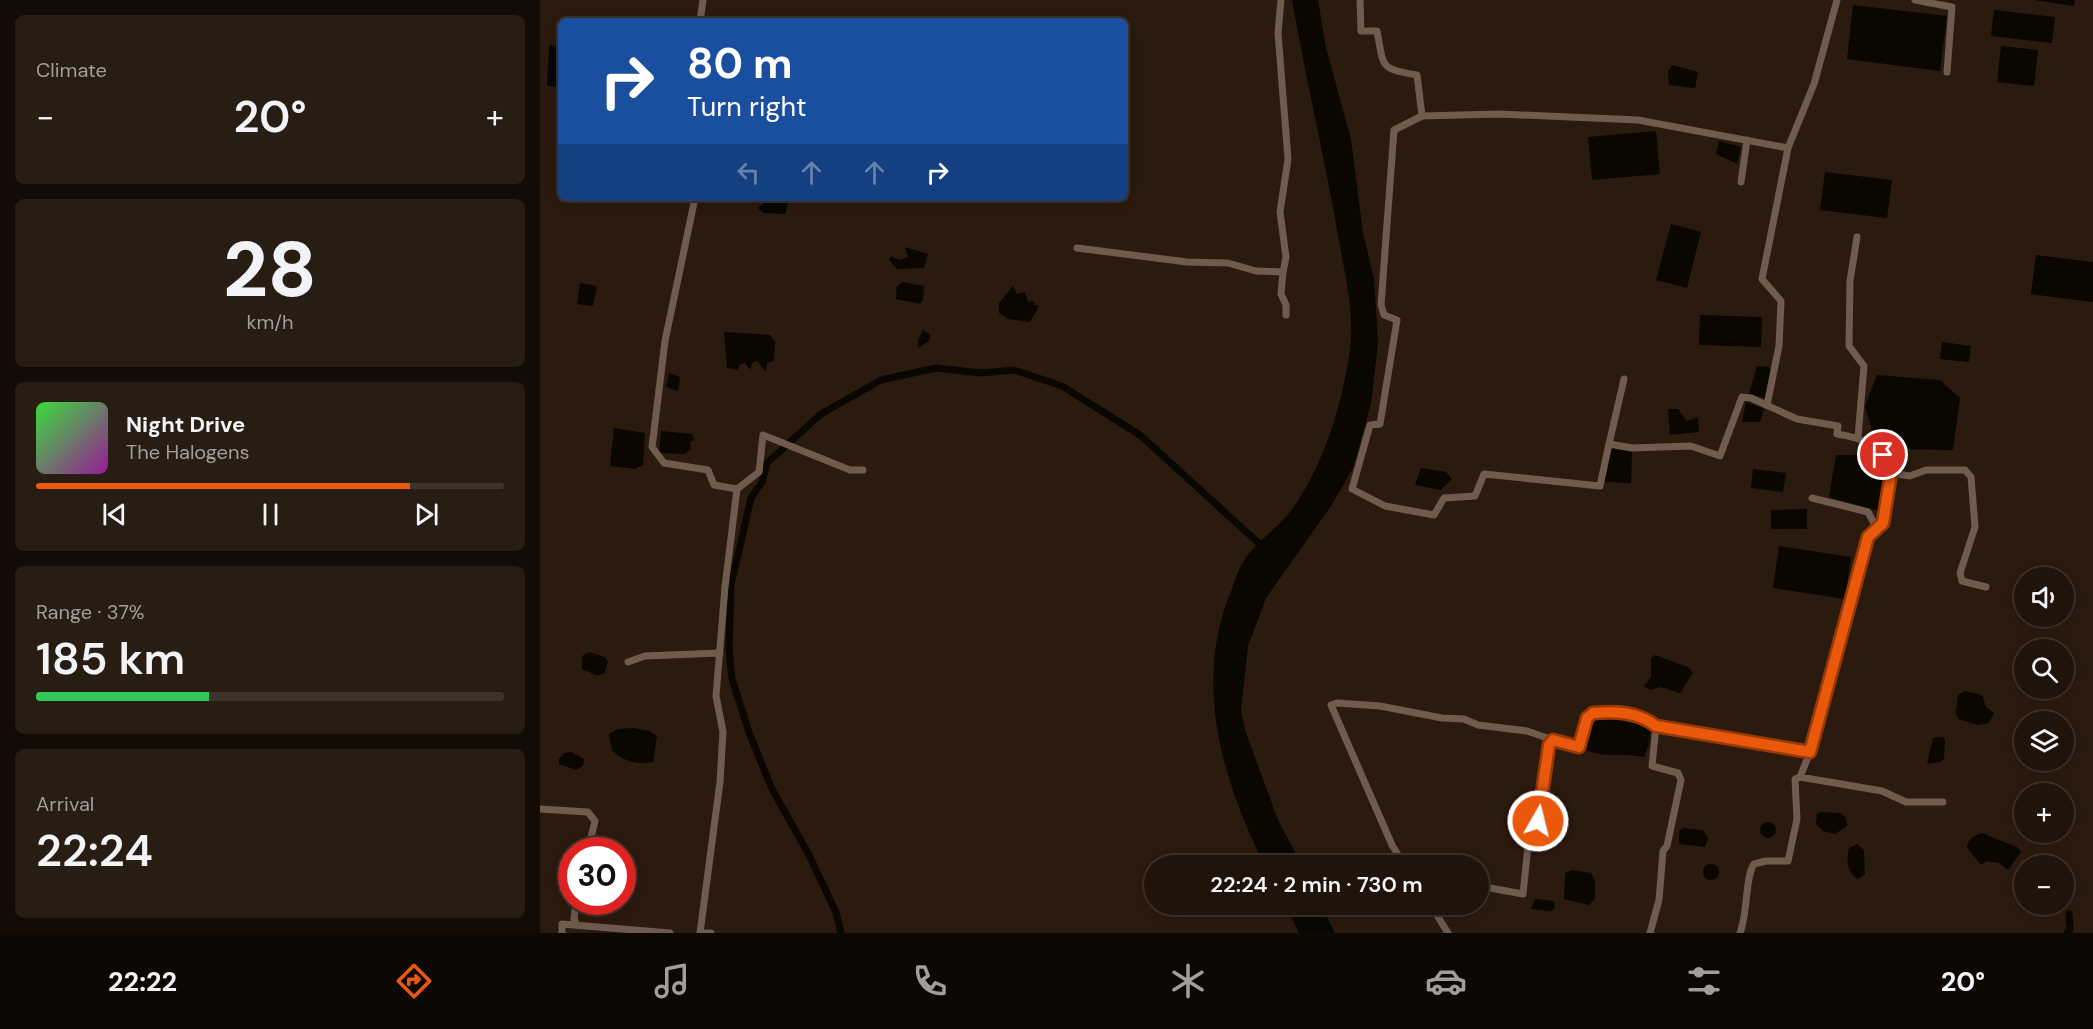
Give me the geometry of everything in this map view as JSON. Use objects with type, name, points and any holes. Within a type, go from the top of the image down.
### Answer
[{"type":"street","points":[[700,18],[703,0]]},
{"type":"street","points":[[1281,0],[1278,33],[1288,159],[1280,212],[1286,257],[1281,294],[1286,305],[1286,315]]},
{"type":"street","points":[[1360,0],[1361,31],[1377,31],[1383,62],[1390,70],[1416,75],[1422,116]]},
{"type":"street","points":[[1767,405],[1779,346],[1781,301],[1762,279],[1788,148],[1814,84],[1837,0]]},
{"type":"street","points":[[1916,0],[1952,7],[1947,72]]},
{"type":"street","points":[[1624,379],[1600,486],[1484,474],[1475,496],[1444,498],[1434,515],[1385,506],[1352,489],[1370,425],[1380,424],[1398,320],[1384,315],[1381,305],[1394,130],[1422,116],[1499,114],[1638,120],[1788,148]]},
{"type":"street","points":[[1741,183],[1747,140]]},
{"type":"street","points":[[694,201],[665,341],[652,447],[664,463],[708,470],[714,484],[737,489]]},
{"type":"street","points":[[1857,237],[1848,306],[1849,346],[1864,366],[1858,437]]},
{"type":"street","points":[[1077,248],[1187,262],[1228,263],[1256,271],[1283,272]]},
{"type":"street","points":[[1609,444],[1632,448],[1691,446],[1720,456],[1742,398],[1767,405],[1797,419],[1838,426],[1837,434],[1858,437],[1883,455],[1891,473],[1883,523],[1868,537],[1810,752],[1800,777]]},
{"type":"street","points":[[711,933],[701,933],[720,782],[723,732],[716,696],[737,489],[759,472],[763,435],[850,470],[863,470]]},
{"type":"street","points":[[1891,473],[1910,476],[1926,470],[1965,470],[1971,477],[1975,527],[1960,573],[1962,581],[1986,587]]},
{"type":"street","points":[[1812,498],[1868,512],[1877,529]]},
{"type":"street","points":[[628,662],[645,656],[720,653]]},
{"type":"street","points":[[1399,855],[1330,705],[1337,703],[1380,706],[1425,716],[1464,719],[1478,725],[1527,731],[1579,747],[1587,718],[1593,713],[1628,713],[1646,719],[1656,726],[1810,752]]},
{"type":"street","points":[[1650,933],[1659,900],[1663,851],[1667,846],[1681,780],[1678,773],[1652,766],[1656,726]]},
{"type":"street","points":[[1489,888],[1523,894],[1528,846],[1538,821],[1547,755],[1553,740]]},
{"type":"street","points":[[1740,933],[1749,892],[1749,872],[1755,864],[1766,861],[1788,861],[1797,819],[1795,779],[1800,777],[1882,791],[1906,802],[1943,802]]},
{"type":"street","points":[[540,809],[588,812],[595,821],[591,837]]},
{"type":"street","points":[[575,915],[577,925]]},
{"type":"street","points":[[1437,915],[1448,933]]},
{"type":"street","points":[[562,933],[562,924],[670,933]]},
{"type":"shaded area","points":[[1292,0],[1318,0],[1326,48],[1351,139],[1363,233],[1374,279],[1378,343],[1371,404],[1353,468],[1331,506],[1266,598],[1248,646],[1241,710],[1245,730],[1278,820],[1297,855],[1260,855],[1237,801],[1218,734],[1214,699],[1214,665],[1219,630],[1229,596],[1243,562],[1293,508],[1323,452],[1337,411],[1347,369],[1351,335],[1346,277]]},
{"type":"shaded area","points":[[2034,0],[2075,0],[2074,6]]},
{"type":"shaded area","points":[[1853,5],[1947,16],[1940,71],[1847,59]]},
{"type":"shaded area","points":[[1994,10],[2055,17],[2052,43],[1991,36]]},
{"type":"shaded area","points":[[549,45],[558,46],[558,87],[547,86]]},
{"type":"shaded area","points":[[2001,46],[2038,50],[2034,86],[1997,82]]},
{"type":"shaded area","points":[[1672,65],[1698,72],[1695,88],[1669,85],[1668,72]]},
{"type":"shaded area","points":[[1656,131],[1660,174],[1592,180],[1588,137]]},
{"type":"shaded area","points":[[1719,141],[1741,147],[1737,164],[1716,154]]},
{"type":"shaded area","points":[[1825,172],[1892,180],[1887,218],[1820,210]]},
{"type":"shaded area","points":[[767,201],[788,203],[785,214],[763,213],[758,208]]},
{"type":"shaded area","points":[[1671,224],[1701,232],[1687,288],[1656,280]]},
{"type":"shaded area","points":[[905,247],[928,254],[924,268],[897,269],[889,260],[891,256],[899,260],[908,257]]},
{"type":"shaded area","points":[[2036,255],[2093,262],[2093,302],[2031,294]]},
{"type":"shaded area","points":[[903,282],[924,286],[923,300],[920,304],[896,299],[897,286]]},
{"type":"shaded area","points":[[580,283],[597,286],[593,306],[577,304]]},
{"type":"shaded area","points":[[1013,286],[1017,294],[1025,292],[1028,302],[1034,301],[1034,305],[1039,306],[1030,322],[1008,319],[999,313],[999,303]]},
{"type":"shaded area","points":[[1700,315],[1762,317],[1761,347],[1699,345]]},
{"type":"shaded area","points":[[923,330],[930,334],[929,341],[918,348],[918,340]]},
{"type":"shaded area","points":[[724,332],[770,335],[775,342],[774,361],[767,363],[766,372],[757,361],[752,363],[750,370],[745,363],[739,365],[738,370],[727,368]]},
{"type":"shaded area","points":[[1942,342],[1971,346],[1969,362],[1940,359]]},
{"type":"shaded area","points":[[1757,366],[1769,367],[1772,373],[1765,398],[1749,394]]},
{"type":"shaded area","points":[[669,373],[680,377],[678,391],[666,387]]},
{"type":"shaded area","points":[[1877,375],[1940,380],[1960,398],[1953,450],[1888,449],[1874,437],[1865,406]]},
{"type":"shaded area","points":[[1746,402],[1764,409],[1760,422],[1742,422]]},
{"type":"shaded area","points":[[1668,409],[1678,409],[1687,421],[1698,417],[1699,432],[1670,435]]},
{"type":"shaded area","points":[[614,428],[645,433],[643,465],[635,469],[610,466]]},
{"type":"shaded area","points":[[661,431],[692,434],[694,440],[690,442],[691,449],[685,454],[659,453]]},
{"type":"shaded area","points":[[1611,447],[1632,450],[1631,483],[1604,482]]},
{"type":"shaded area","points":[[1836,455],[1869,455],[1887,478],[1882,512],[1829,497]]},
{"type":"shaded area","points":[[1421,468],[1446,472],[1452,479],[1441,490],[1415,485]]},
{"type":"shaded area","points":[[1753,469],[1786,473],[1783,492],[1751,488]]},
{"type":"shaded area","points":[[1807,509],[1807,529],[1771,529],[1771,510]]},
{"type":"shaded area","points":[[1779,546],[1851,557],[1845,599],[1773,588]]},
{"type":"shaded area","points":[[589,652],[605,657],[608,662],[604,674],[596,675],[582,669],[582,656]]},
{"type":"shaded area","points":[[1655,655],[1688,667],[1693,673],[1680,693],[1661,687],[1650,690],[1644,686],[1651,677],[1651,658]]},
{"type":"shaded area","points":[[1965,691],[1982,695],[1986,707],[1994,713],[1989,723],[1978,725],[1958,719],[1956,712],[1958,695]]},
{"type":"shaded area","points":[[1603,714],[1639,718],[1651,726],[1649,744],[1644,757],[1600,754],[1586,750],[1585,742],[1590,717]]},
{"type":"shaded area","points":[[634,728],[649,731],[657,736],[653,762],[631,761],[612,750],[609,734],[618,729]]},
{"type":"shaded area","points":[[1943,737],[1945,740],[1944,759],[1927,764],[1933,738]]},
{"type":"shaded area","points":[[571,752],[584,759],[583,766],[576,770],[559,764],[559,759],[564,753]]},
{"type":"shaded area","points":[[1820,812],[1841,813],[1846,818],[1847,826],[1835,834],[1823,831],[1816,824],[1817,814]]},
{"type":"shaded area","points":[[1765,822],[1771,822],[1776,830],[1774,836],[1765,838],[1760,833],[1760,827]]},
{"type":"shaded area","points":[[1683,828],[1703,830],[1708,838],[1705,847],[1679,844],[1679,831]]},
{"type":"shaded area","points":[[1982,833],[2017,847],[2021,852],[2019,855],[2014,855],[2014,862],[2008,870],[1999,863],[1987,861],[1981,865],[1967,848],[1968,842]]},
{"type":"shaded area","points":[[1857,844],[1864,850],[1865,874],[1858,879],[1852,874],[1848,861],[1849,848]]},
{"type":"shaded area","points":[[1708,864],[1714,864],[1719,872],[1717,878],[1708,880],[1703,875],[1703,869]]},
{"type":"shaded area","points":[[1572,870],[1591,873],[1595,881],[1595,899],[1589,905],[1564,899],[1565,873]]},
{"type":"shaded area","points":[[1535,899],[1554,901],[1555,908],[1551,911],[1531,909]]},
{"type":"shaded area","points":[[1290,915],[1326,915],[1335,933],[1299,933]]},
{"type":"waterway","points":[[841,933],[836,912],[808,853],[772,789],[750,735],[732,679],[729,649],[731,585],[751,498],[762,482],[767,463],[821,414],[881,380],[936,368],[982,373],[1014,370],[1062,386],[1140,435],[1264,548]]},
{"type":"waterway","points":[[2067,933],[2070,929],[2069,915]]},
{"type":"route","points":[[1538,821],[1549,745],[1553,740],[1579,747],[1587,718],[1593,713],[1628,713],[1646,719],[1656,726],[1727,736],[1810,752],[1868,537],[1883,523],[1891,473],[1883,455]]}]
